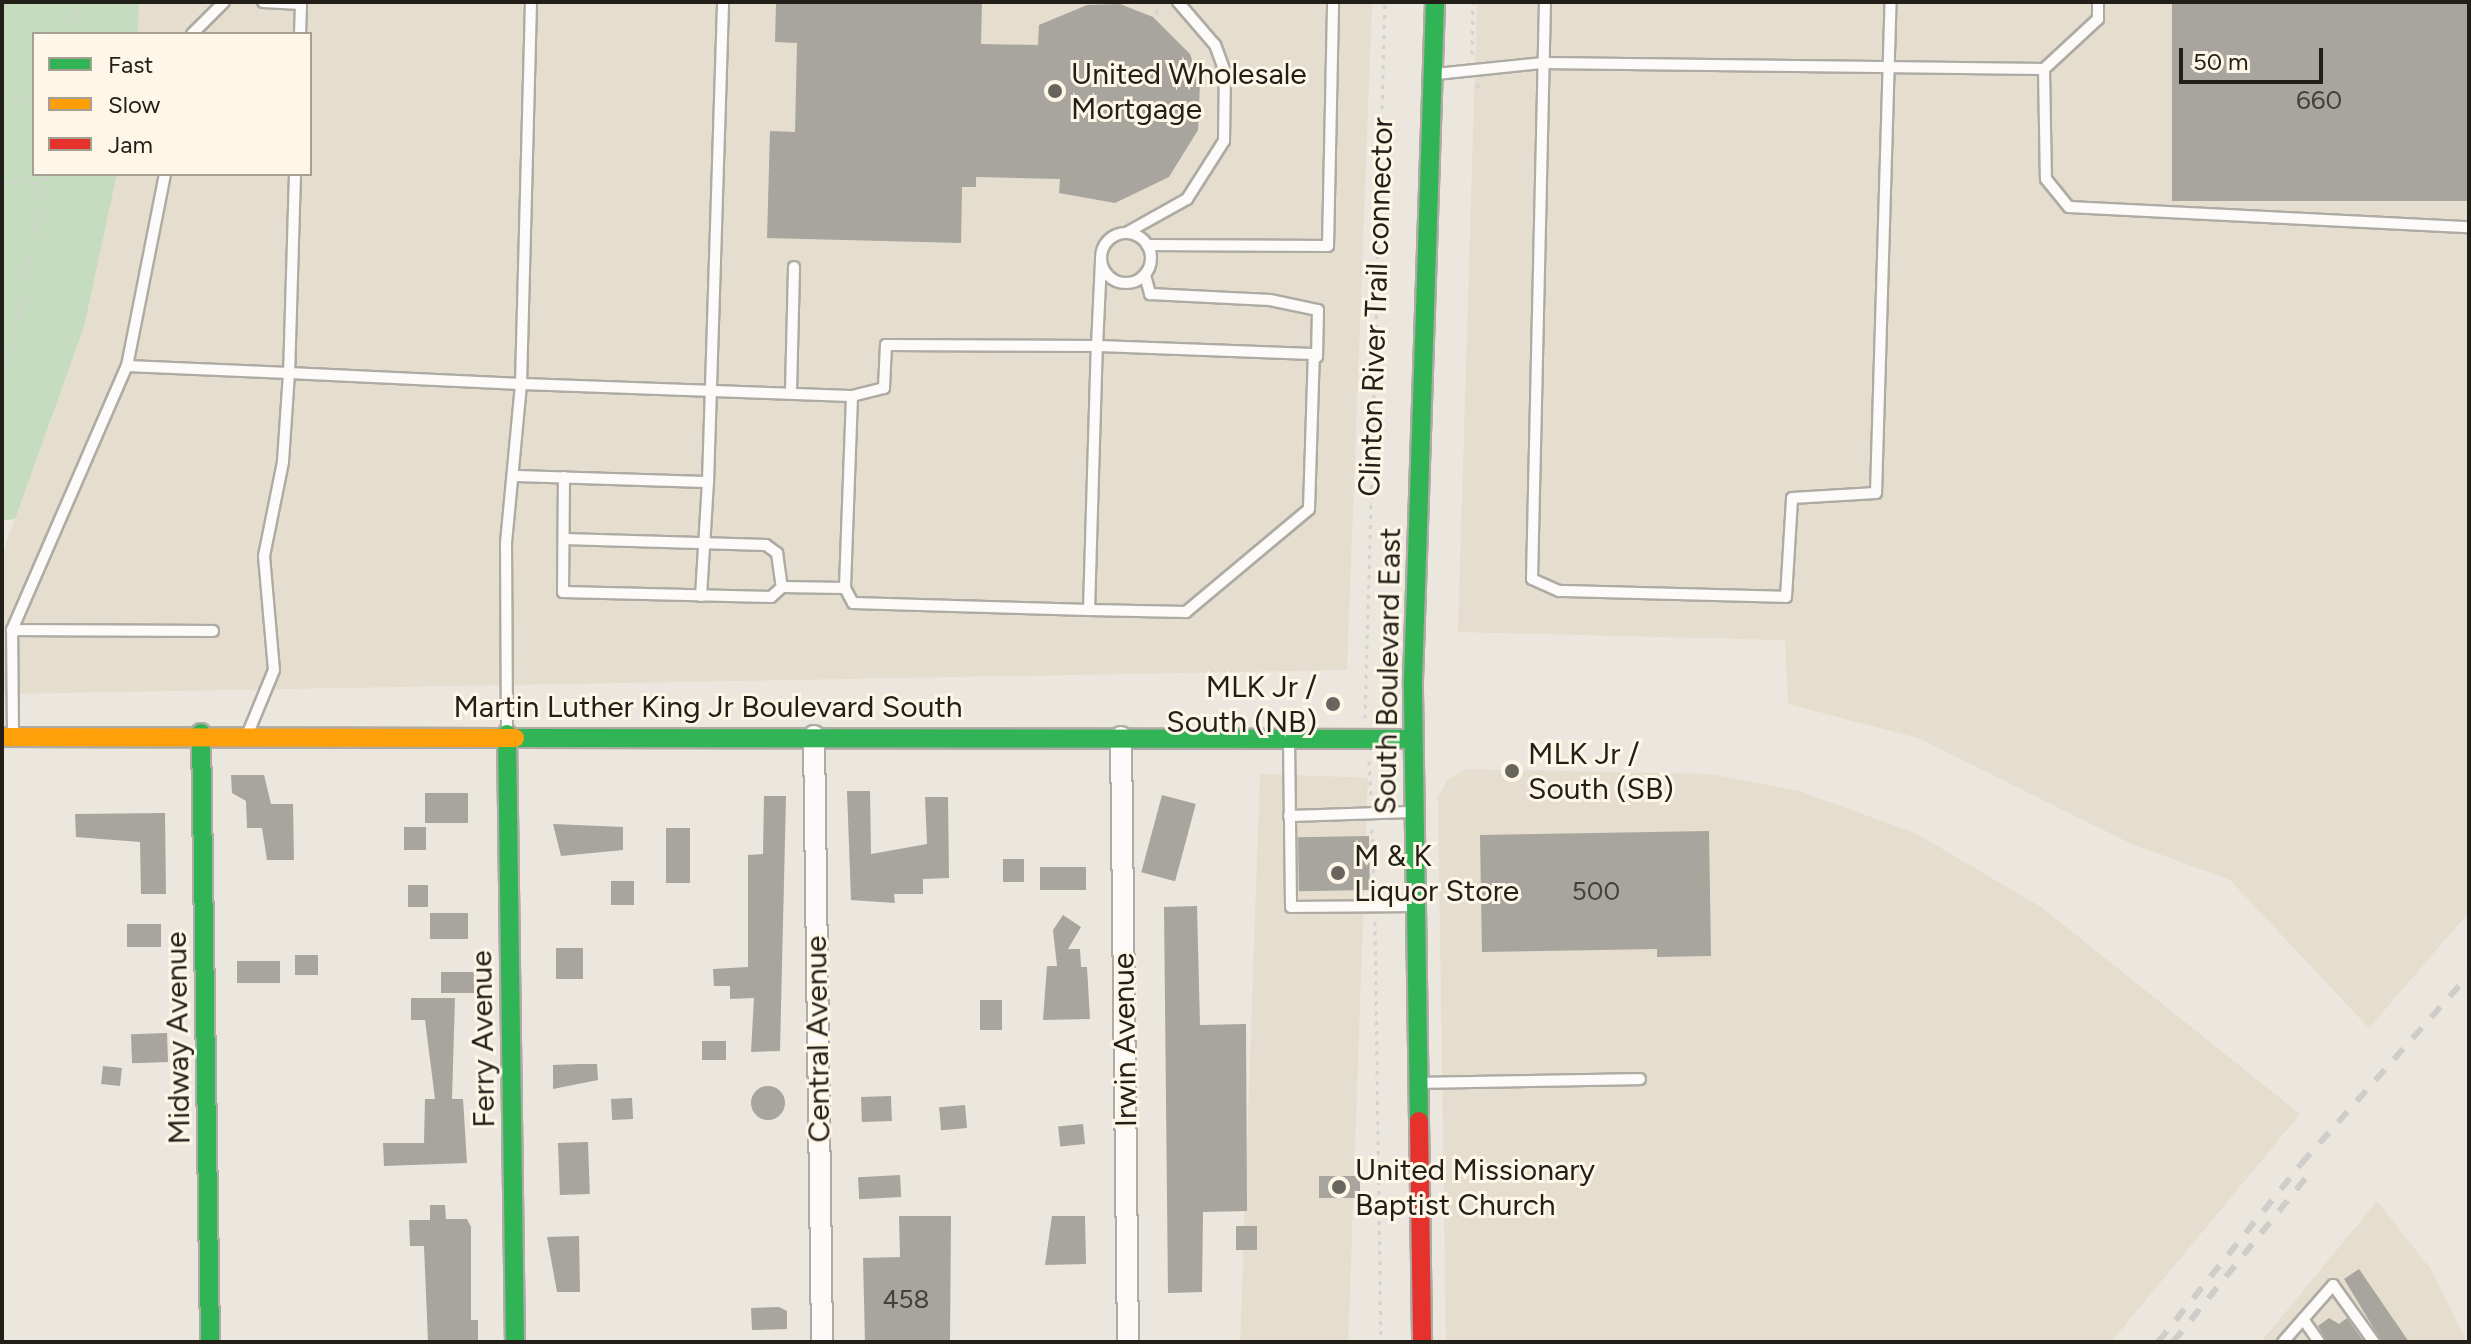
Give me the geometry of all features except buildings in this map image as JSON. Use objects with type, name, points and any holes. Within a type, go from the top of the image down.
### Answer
[{"type":"street","name":"South Boulevard East","points":[[1422,1342],[1412,812],[1435,2]]},
{"type":"street","name":"Midway Avenue","points":[[201,733],[210,1342]]},
{"type":"street","name":"Martin Luther King Jr Boulevard South","points":[[8,736],[248,733],[1413,739]]},
{"type":"street","name":"Ferry Avenue","points":[[507,734],[515,1342]]},
{"type":"street","name":"Central Avenue","points":[[814,736],[822,1342]]},
{"type":"street","name":"Irwin Avenue","points":[[1121,737],[1128,1342]]},
{"type":"lane","points":[[194,32],[224,2]]},
{"type":"lane","points":[[263,2],[301,3],[300,32]]},
{"type":"lane","points":[[507,734],[506,543],[521,384],[531,2]]},
{"type":"lane","points":[[701,596],[708,482],[723,2]]},
{"type":"lane","points":[[1089,610],[1097,346],[1101,261],[1105,245],[1187,199],[1224,141],[1225,72],[1215,45],[1178,2]]},
{"type":"lane","points":[[1126,233],[1147,245],[1328,246],[1333,2]]},
{"type":"lane","points":[[1545,2],[1532,579],[1559,591],[1786,597],[1792,498],[1876,493],[1891,2]]},
{"type":"lane","points":[[1433,74],[1543,63],[1889,70],[2044,69],[2098,19],[2098,2]]},
{"type":"lane","points":[[2044,69],[2046,179],[2056,196],[2083,213],[2469,227]]},
{"type":"lane","points":[[8,736],[12,630],[127,366],[165,176]]},
{"type":"lane","points":[[248,733],[272,684],[264,556],[283,462],[295,176]]},
{"type":"lane","points":[[852,396],[845,588],[853,603],[1192,611],[1309,509],[1318,310],[1270,300],[1150,294],[1145,275],[1147,245]]},
{"type":"lane","points":[[1101,261],[1114,281],[1145,275]]},
{"type":"lane","points":[[791,391],[794,267]]},
{"type":"lane","points":[[127,366],[521,384],[791,391],[852,396],[884,388],[889,344],[1097,346],[1317,357]]},
{"type":"lane","points":[[514,476],[708,482]]},
{"type":"lane","points":[[564,477],[563,592],[771,597],[782,587],[845,588]]},
{"type":"lane","points":[[564,539],[766,545],[777,553],[782,587]]},
{"type":"lane","points":[[12,630],[213,631]]},
{"type":"lane","points":[[1289,738],[1291,907],[1414,906]]},
{"type":"lane","points":[[1289,816],[1412,812]]},
{"type":"lane","points":[[1418,1084],[1640,1079]]},
{"type":"lane","points":[[2283,1342],[2333,1285],[2374,1342]]},
{"type":"lane","points":[[2303,1319],[2319,1342]]},
{"type":"path","points":[[72,32],[78,2]]},
{"type":"path","points":[[1156,14],[1160,2]]},
{"type":"path","name":"Clinton River Trail connector","points":[[1364,707],[1385,2]]},
{"type":"path","points":[[1473,2],[1477,61]]},
{"type":"path","points":[[2,91],[32,104]]},
{"type":"path","points":[[2,397],[45,176]]},
{"type":"path","points":[[2,182],[43,183]]},
{"type":"path","points":[[1370,771],[1381,1342]]},
{"type":"shaded area","name":"United Wholesale Mortgage","points":[[139,2],[1372,2],[1347,670],[2,694],[2,555],[84,327],[117,176],[312,176],[312,32],[138,32]]},
{"type":"shaded area","points":[[1477,2],[2469,2],[2469,912],[2369,1028],[2230,880],[2132,844],[1918,738],[1788,704],[1785,640],[1458,632]]},
{"type":"shaded area","points":[[1467,769],[1710,774],[1799,791],[1915,833],[2041,907],[2300,1114],[2111,1342],[1446,1342],[1438,797],[1447,780]]},
{"type":"shaded area","points":[[1260,774],[1368,778],[1348,1342],[1240,1342]]},
{"type":"shaded area","points":[[2377,1201],[2432,1271],[2467,1342],[2261,1342]]},
{"type":"green space","points":[[2,2],[139,2],[138,32],[32,32],[32,176],[117,176],[84,327],[15,519],[2,519]]},
{"type":"railway","points":[[2158,1342],[2301,1164],[2469,975]]},
{"type":"railway","points":[[2173,1342],[2313,1169]]},
{"type":"traffic: fast","points":[[1419,1121],[1413,680],[1435,2]]},
{"type":"traffic: fast","points":[[201,733],[210,1342]]},
{"type":"traffic: fast","points":[[507,734],[515,1342]]},
{"type":"traffic: fast","points":[[515,738],[1413,739]]},
{"type":"traffic: slow","points":[[2,737],[515,738]]},
{"type":"traffic: jam","points":[[1419,1121],[1422,1342]]},
{"type":"place","name":"United Wholesale Mortgage","points":[[1055,91]]},
{"type":"place","name":"MLK Jr / South (NB)","points":[[1333,704]]},
{"type":"place","name":"MLK Jr / South (SB)","points":[[1512,771]]},
{"type":"place","name":"M & K Liquor Store","points":[[1338,873]]},
{"type":"place","name":"United Missionary Baptist Church","points":[[1339,1187]]}]
